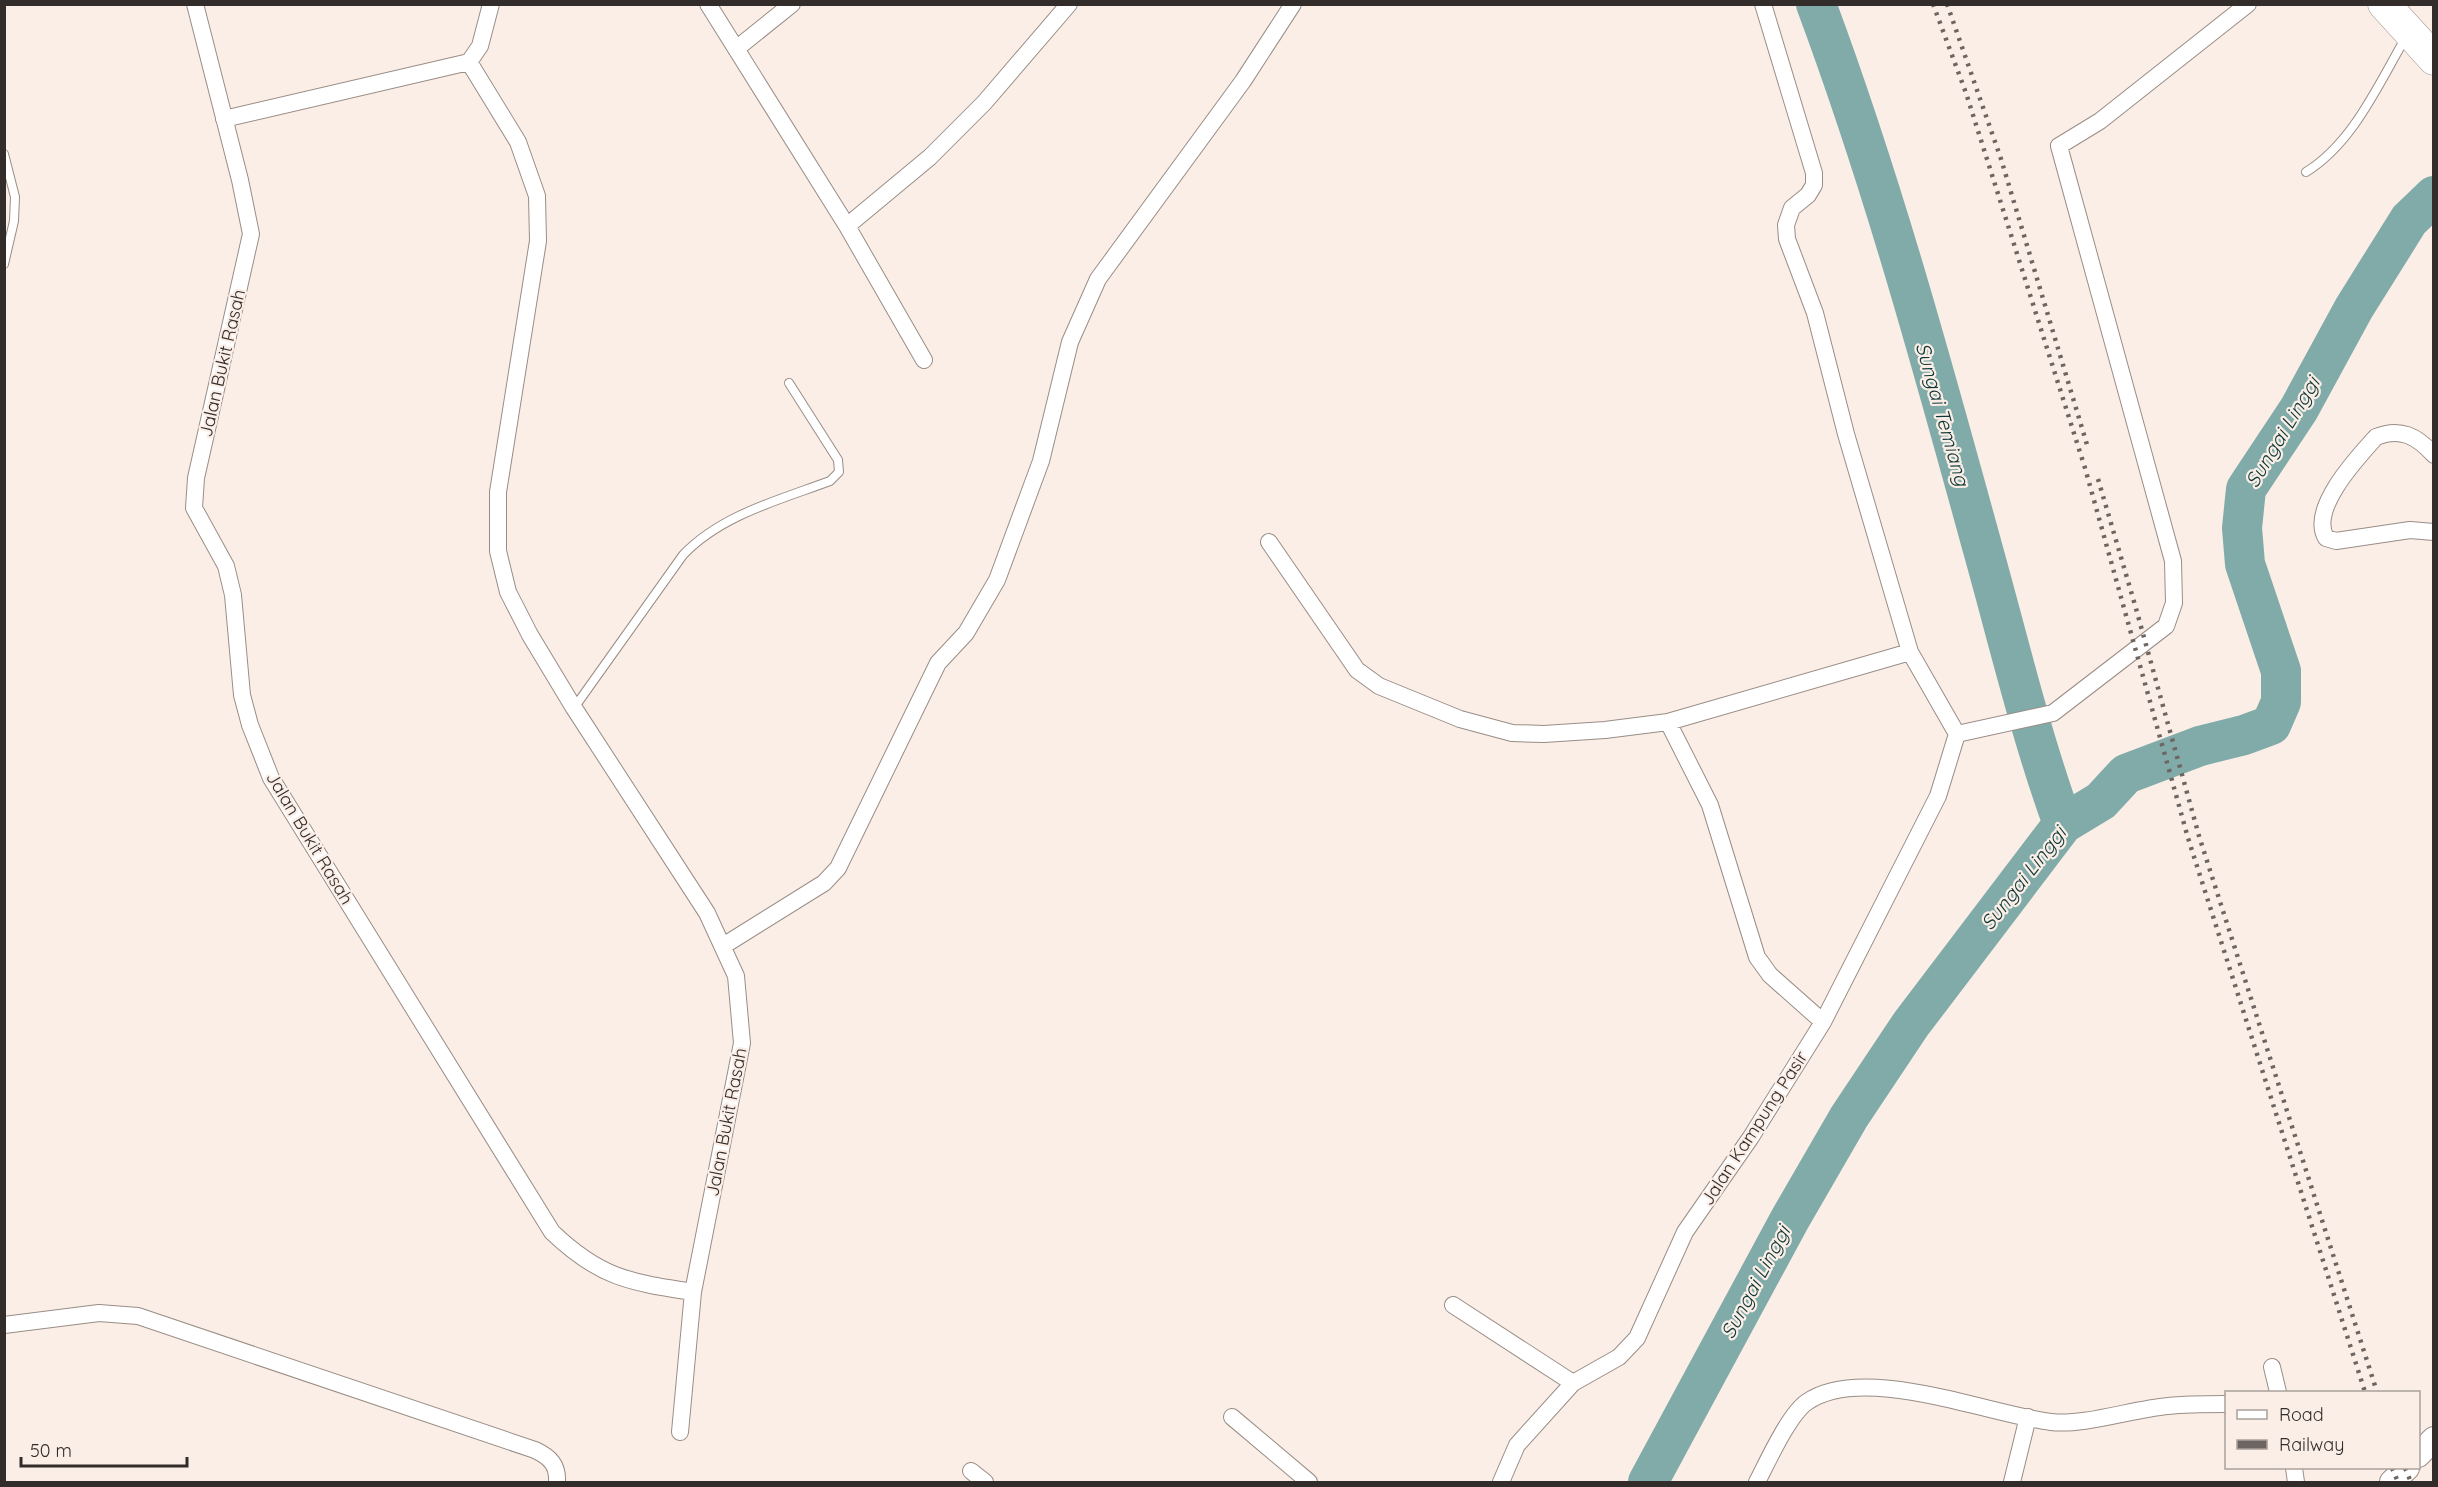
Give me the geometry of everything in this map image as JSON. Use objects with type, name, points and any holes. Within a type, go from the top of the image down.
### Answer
[{"type":"highway","points":[[2384,4],[2422,47]]},
{"type":"main road","points":[[2420,1453],[2433,1439]]},
{"type":"main road","points":[[2392,1482],[2405,1469]]},
{"type":"street","name":"Jalan Bukit Rasah","points":[[195,4],[225,119],[250,234],[196,478],[194,508],[226,566],[233,595],[242,695],[250,726],[272,778],[552,1232],[575,1254],[600,1270],[622,1279],[693,1292]]},
{"type":"street","points":[[225,119],[469,63],[480,46],[491,4]]},
{"type":"street","points":[[708,4],[847,226],[924,360]]},
{"type":"street","points":[[736,50],[792,4]]},
{"type":"street","points":[[847,226],[930,158],[984,103],[1069,4]]},
{"type":"street","points":[[723,946],[824,883],[838,868],[938,663],[966,633],[997,580],[1041,461],[1070,342],[1098,279],[1243,81],[1293,4]]},
{"type":"street","points":[[1763,4],[1814,173],[1814,185],[1808,195],[1792,208],[1786,225],[1787,239],[1815,313],[1846,434],[1910,652],[1957,734],[2053,713],[2166,626],[2174,603],[2173,561],[2059,146],[2100,121],[2248,4]]},
{"type":"street","name":"Jalan Bukit Rasah","points":[[469,63],[518,142],[537,196],[537,241],[498,492],[498,551],[508,592],[530,636],[574,708],[707,913],[736,976],[742,1043],[693,1292],[680,1432]]},
{"type":"street","points":[[2433,455],[2412,436],[2400,432],[2376,437],[2326,502],[2322,531],[2326,538],[2336,541],[2410,530],[2433,532]]},
{"type":"street","points":[[1269,542],[1357,670],[1379,686],[1460,718],[1512,733],[1595,731],[1668,722],[1910,652]]},
{"type":"street","points":[[1668,722],[1710,805],[1757,957],[1770,975],[1823,1022]]},
{"type":"street","name":"Jalan Kampung Pasir","points":[[1501,1482],[1517,1446],[1572,1383],[1619,1357],[1637,1338],[1685,1232],[1751,1137],[1823,1022],[1938,796],[1957,734]]},
{"type":"street","points":[[1453,1305],[1572,1383]]},
{"type":"street","points":[[4,1325],[99,1314],[138,1316],[535,1450],[546,1455],[555,1464],[557,1482]]},
{"type":"street","points":[[2272,1367],[2278,1391]]},
{"type":"street","points":[[1757,1482],[1780,1437],[1806,1402],[1830,1392],[1864,1388],[1915,1393],[2052,1422],[2169,1406],[2225,1404]]},
{"type":"street","points":[[1232,1417],[1309,1482]]},
{"type":"street","points":[[2012,1482],[2028,1417]]},
{"type":"street","points":[[971,1472],[985,1482]]},
{"type":"lane","points":[[2306,172],[2320,164],[2422,47]]},
{"type":"lane","points":[[4,154],[15,197],[14,221],[4,264]]},
{"type":"lane","points":[[574,708],[683,555],[698,539],[758,508],[830,481],[839,472],[838,460],[789,383]]},
{"type":"waterway","name":"Sungai Temiang","points":[[1816,4],[1863,138],[1905,273],[2030,721],[2063,824]]},
{"type":"waterway","name":"Sungai Linggi","points":[[1648,1482],[1790,1219],[1849,1117],[1911,1024],[2063,824],[2101,801],[2126,774],[2200,746],[2244,735],[2271,725],[2281,702],[2281,671],[2245,564],[2242,528],[2246,489],[2299,409],[2354,308],[2409,220],[2434,196]]},
{"type":"railway","points":[[1933,4],[1966,93],[2085,468],[2188,838],[2365,1391]]},
{"type":"railway","points":[[1947,4],[2001,159],[2088,448]]},
{"type":"railway","points":[[2098,479],[2199,836],[2377,1391]]},
{"type":"railway","points":[[2392,1469],[2398,1482]]},
{"type":"railway","points":[[2405,1469],[2411,1482]]}]
